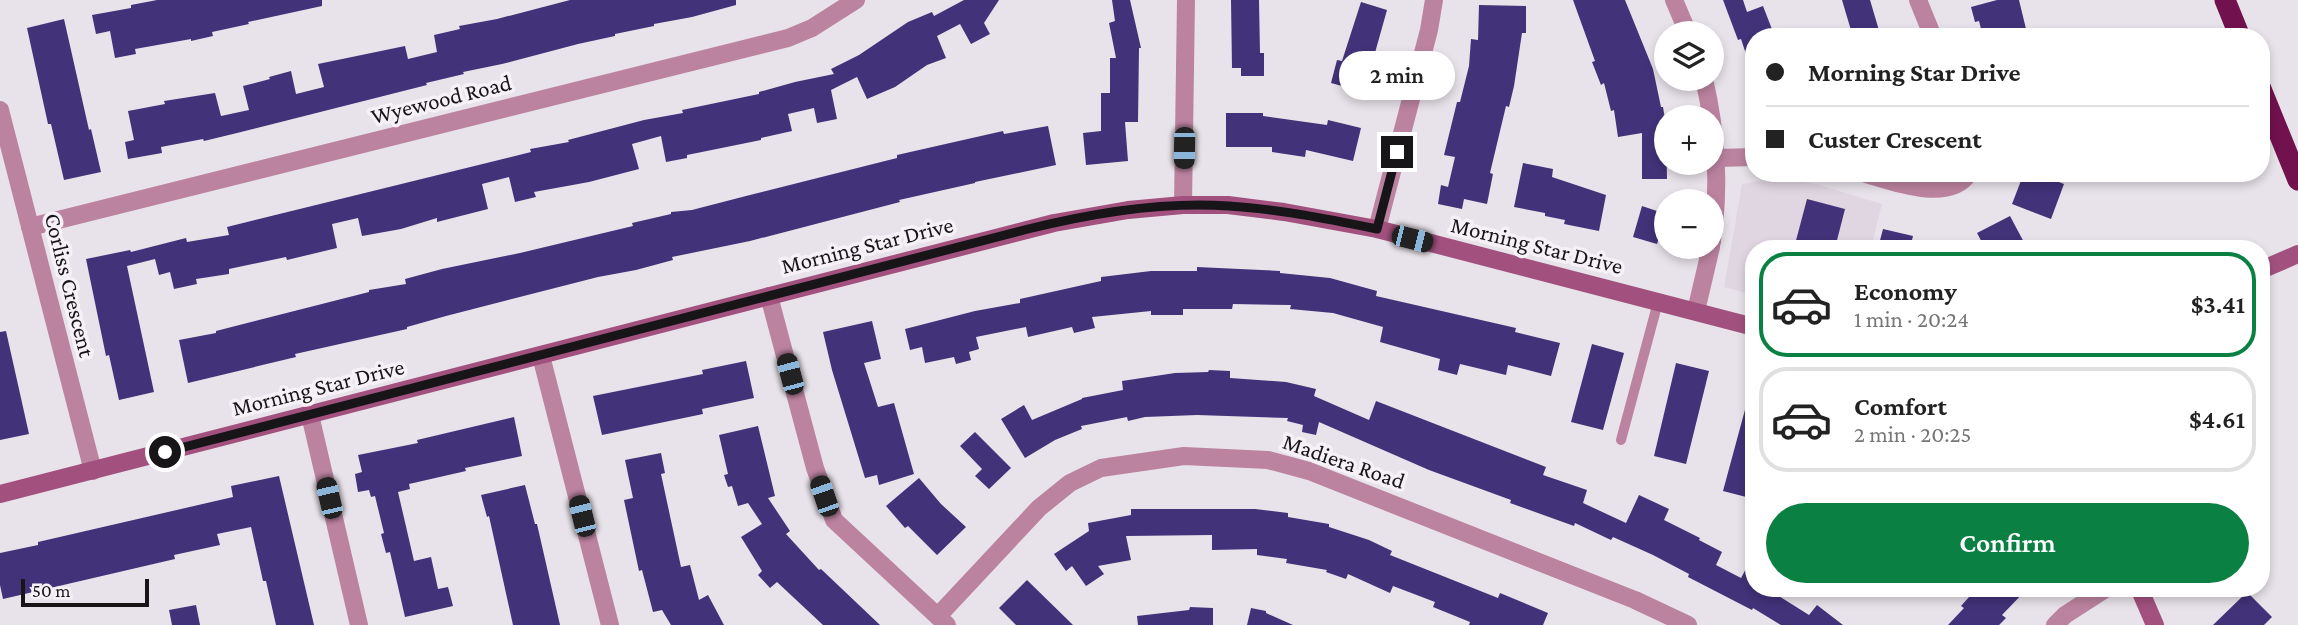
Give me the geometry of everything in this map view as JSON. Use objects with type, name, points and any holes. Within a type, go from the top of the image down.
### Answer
[{"type":"highway","points":[[2225,0],[2236,28]]},
{"type":"highway","points":[[2270,111],[2298,180]]},
{"type":"street","name":"Wyewood Road","points":[[30,227],[788,38],[811,28],[856,0]]},
{"type":"street","points":[[1183,205],[1186,0]]},
{"type":"street","points":[[1377,229],[1429,30],[1434,0]]},
{"type":"street","points":[[1674,0],[1683,21]]},
{"type":"street","points":[[1918,0],[1929,28]]},
{"type":"street","name":"Corliss Crescent","points":[[0,110],[93,471]]},
{"type":"street","points":[[1724,158],[1745,156]]},
{"type":"street","points":[[1895,182],[1923,190],[1959,182]]},
{"type":"street","name":"Morning Star Drive","points":[[0,494],[1054,223],[1128,210],[1183,205],[1228,205],[1377,229],[1745,325]]},
{"type":"street","points":[[2270,266],[2298,254]]},
{"type":"street","points":[[1696,311],[1708,259]]},
{"type":"street","points":[[769,296],[815,468],[834,520],[942,621]]},
{"type":"street","points":[[541,356],[610,625]]},
{"type":"street","points":[[310,415],[359,625]]},
{"type":"street","name":"Madiera Road","points":[[942,621],[1039,508],[1070,483],[1101,468],[1184,456],[1268,460],[1309,471],[1635,600],[1688,625]]},
{"type":"street","points":[[2055,625],[2065,615],[2093,597]]},
{"type":"street","points":[[2143,597],[2155,625]]},
{"type":"lane","points":[[1621,440],[1658,302]]},
{"type":"shaded area","points":[[1803,182],[1882,204],[1873,240],[1745,240],[1745,293],[1724,287],[1742,184]]},
{"type":"building","points":[[157,0],[322,0],[322,6],[248,22],[249,24],[212,32],[213,36],[135,49],[136,54],[115,58],[110,31],[96,34],[92,15]]},
{"type":"building","points":[[570,0],[736,0],[736,5],[463,72],[464,74],[426,83],[427,85],[237,133],[161,147],[162,153],[128,159],[125,142],[134,140],[128,111],[165,104],[164,101],[215,93],[221,116],[249,110],[243,86],[270,79],[269,77],[291,71],[296,94],[324,87],[318,64],[405,46],[408,59],[437,52],[434,35],[460,29],[459,26]]},
{"type":"building","points":[[964,0],[999,0],[984,23],[990,34],[971,44],[960,24],[937,36],[946,58],[927,65],[895,87],[867,99],[857,77],[831,90],[837,119],[817,123],[814,108],[788,114],[792,131],[666,162],[661,136],[632,144],[639,169],[534,192],[536,197],[515,202],[509,177],[482,184],[488,209],[362,236],[358,218],[332,224],[337,248],[287,260],[286,257],[229,269],[229,274],[196,279],[197,284],[174,289],[170,272],[159,275],[155,259],[127,266],[154,392],[119,400],[109,355],[106,356],[86,259],[130,250],[131,252],[186,238],[187,242],[229,235],[227,227],[531,152],[530,149],[569,142],[568,140],[644,120],[683,113],[682,110],[759,94],[795,82],[834,74],[831,69],[859,55],[908,22],[932,12],[934,16]]},
{"type":"building","points":[[1112,0],[1130,0],[1141,48],[1138,122],[1125,122],[1128,161],[1086,165],[1083,133],[1101,131],[1101,93],[1110,93],[1110,58],[1116,58],[1109,23],[1115,21]]},
{"type":"building","points":[[1231,0],[1259,0],[1260,53],[1264,53],[1264,76],[1241,76],[1241,68],[1232,68]]},
{"type":"building","points":[[1573,0],[1625,0],[1653,69],[1654,91],[1658,91],[1661,105],[1654,105],[1654,175],[1667,175],[1667,179],[1642,179],[1642,133],[1618,137],[1614,110],[1611,111],[1604,83],[1601,85],[1592,62],[1595,61]]},
{"type":"building","points":[[1723,0],[1743,0],[1747,12],[1763,6],[1772,28],[1745,28],[1745,51],[1741,39],[1738,40]]},
{"type":"building","points":[[1842,0],[1870,0],[1878,28],[1850,28]]},
{"type":"building","points":[[1997,0],[2019,0],[2026,28],[1981,28],[1979,21],[1975,22],[1971,7]]},
{"type":"building","points":[[1361,2],[1387,10],[1364,92],[1331,83],[1337,60],[1342,61]]},
{"type":"building","points":[[1479,5],[1526,6],[1526,33],[1522,33],[1514,86],[1509,107],[1506,106],[1490,173],[1493,174],[1487,204],[1464,199],[1462,209],[1438,204],[1441,185],[1448,187],[1455,157],[1444,155],[1469,66],[1471,39],[1478,40]]},
{"type":"building","points":[[64,19],[101,172],[64,180],[51,124],[48,124],[27,28]]},
{"type":"building","points":[[1226,113],[1263,113],[1263,116],[1327,125],[1328,120],[1361,128],[1353,161],[1306,150],[1305,157],[1272,152],[1272,147],[1226,147]]},
{"type":"building","points":[[1048,126],[1056,165],[899,200],[900,202],[750,241],[672,257],[673,260],[636,270],[598,277],[446,316],[407,329],[295,354],[296,357],[188,383],[179,340],[216,333],[369,290],[406,284],[405,279],[442,269],[633,226],[632,223],[671,212],[692,210],[897,158],[897,155],[1003,131],[1004,134]]},
{"type":"building","points":[[1523,163],[1553,169],[1552,177],[1606,195],[1599,231],[1564,224],[1565,220],[1545,216],[1545,213],[1514,207]]},
{"type":"building","points":[[2021,182],[2064,184],[2051,219],[2012,204]]},
{"type":"building","points":[[1807,199],[1845,209],[1837,240],[1796,240]]},
{"type":"building","points":[[1642,206],[1654,210],[1654,243],[1633,237]]},
{"type":"building","points":[[2010,216],[2023,240],[1981,240],[1977,233]]},
{"type":"building","points":[[1883,229],[1913,236],[1912,240],[1880,240]]},
{"type":"building","points":[[1197,267],[1280,271],[1330,278],[1377,291],[1376,296],[1516,328],[1515,332],[1560,343],[1551,376],[1508,365],[1506,375],[1460,364],[1457,375],[1438,370],[1440,359],[1380,342],[1383,327],[1333,313],[1290,309],[1291,305],[1233,304],[1232,309],[1183,309],[1183,315],[1151,315],[1151,311],[1092,317],[1095,328],[1074,333],[1072,327],[1028,337],[1026,327],[976,337],[979,349],[969,352],[971,360],[956,364],[954,357],[925,363],[922,347],[910,350],[905,329],[975,311],[1020,303],[1020,299],[1101,281],[1101,277],[1151,271],[1197,271]]},
{"type":"building","points":[[872,321],[881,359],[864,363],[878,407],[894,403],[914,474],[879,485],[877,475],[865,478],[823,332]]},
{"type":"building","points":[[6,331],[29,434],[0,440],[0,332]]},
{"type":"building","points":[[1592,344],[1624,353],[1603,430],[1571,422]]},
{"type":"building","points":[[746,361],[754,398],[702,409],[703,414],[602,435],[593,396],[703,374],[702,370]]},
{"type":"building","points":[[1676,363],[1709,371],[1686,464],[1654,456]]},
{"type":"building","points":[[1230,371],[1230,378],[1286,382],[1316,389],[1314,396],[1369,420],[1376,401],[1546,467],[1543,475],[1587,490],[1583,503],[1626,523],[1639,495],[1669,509],[1664,520],[1722,552],[1716,565],[1741,578],[1745,571],[1745,597],[1780,597],[1809,615],[1817,605],[1843,625],[1781,625],[1753,608],[1752,610],[1688,577],[1689,574],[1653,555],[1613,537],[1611,540],[1575,523],[1574,526],[1510,503],[1511,500],[1429,470],[1319,422],[1316,435],[1302,432],[1303,425],[1287,421],[1288,418],[1197,415],[1145,417],[1128,421],[1127,417],[1081,426],[1082,429],[1055,440],[1025,458],[1001,419],[1024,405],[1032,420],[1082,398],[1123,390],[1122,381],[1175,373]]},
{"type":"building","points":[[1745,410],[1745,497],[1723,491]]},
{"type":"building","points":[[514,417],[522,456],[409,484],[410,489],[398,492],[414,561],[431,557],[438,589],[448,587],[453,606],[405,617],[390,552],[386,553],[381,534],[384,533],[375,496],[371,497],[369,490],[358,492],[355,474],[362,472],[358,455],[418,443],[417,440]]},
{"type":"building","points":[[758,426],[775,496],[768,498],[790,531],[786,534],[819,570],[880,625],[823,625],[777,582],[770,588],[758,575],[762,571],[741,537],[762,524],[748,503],[738,506],[732,486],[728,487],[724,475],[728,474],[719,435]]},
{"type":"building","points":[[975,432],[1011,468],[989,489],[975,476],[982,469],[960,446]]},
{"type":"building","points":[[661,453],[665,473],[661,474],[681,567],[690,565],[699,600],[708,595],[724,625],[671,625],[662,610],[653,612],[642,570],[639,571],[624,500],[633,498],[625,460]]},
{"type":"building","points":[[279,476],[314,625],[276,625],[251,527],[217,534],[220,545],[174,555],[175,559],[3,599],[0,553],[233,497],[231,486]]},
{"type":"building","points":[[919,478],[941,504],[966,527],[937,555],[908,526],[905,528],[886,506]]},
{"type":"building","points":[[525,485],[537,524],[560,625],[513,625],[489,516],[487,517],[481,495]]},
{"type":"building","points":[[1131,509],[1255,509],[1288,513],[1288,517],[1329,524],[1329,527],[1392,551],[1390,555],[1498,598],[1500,593],[1548,613],[1543,625],[1469,625],[1470,622],[1433,607],[1435,602],[1393,586],[1390,593],[1348,574],[1346,579],[1326,572],[1327,570],[1286,563],[1287,559],[1257,555],[1257,549],[1212,550],[1212,535],[1126,536],[1131,560],[1098,566],[1104,574],[1086,586],[1072,566],[1066,571],[1054,554],[1089,531],[1088,523],[1131,515]]},
{"type":"building","points":[[1027,580],[1073,625],[1016,625],[999,608]]},
{"type":"building","points":[[1969,597],[2019,597],[2002,615],[2006,618],[1999,625],[1948,625],[1964,608],[1961,606]]},
{"type":"building","points":[[2242,597],[2252,597],[2272,617],[2264,625],[2213,625]]},
{"type":"building","points":[[196,605],[200,625],[172,625],[169,610]]},
{"type":"building","points":[[1190,607],[1213,608],[1213,625],[1138,625],[1137,616],[1189,610]]},
{"type":"building","points":[[1251,608],[1266,611],[1293,625],[1247,625]]},
{"type":"route","points":[[165,452],[1028,229],[1097,214],[1183,205],[1228,205],[1377,229],[1397,152]]}]
